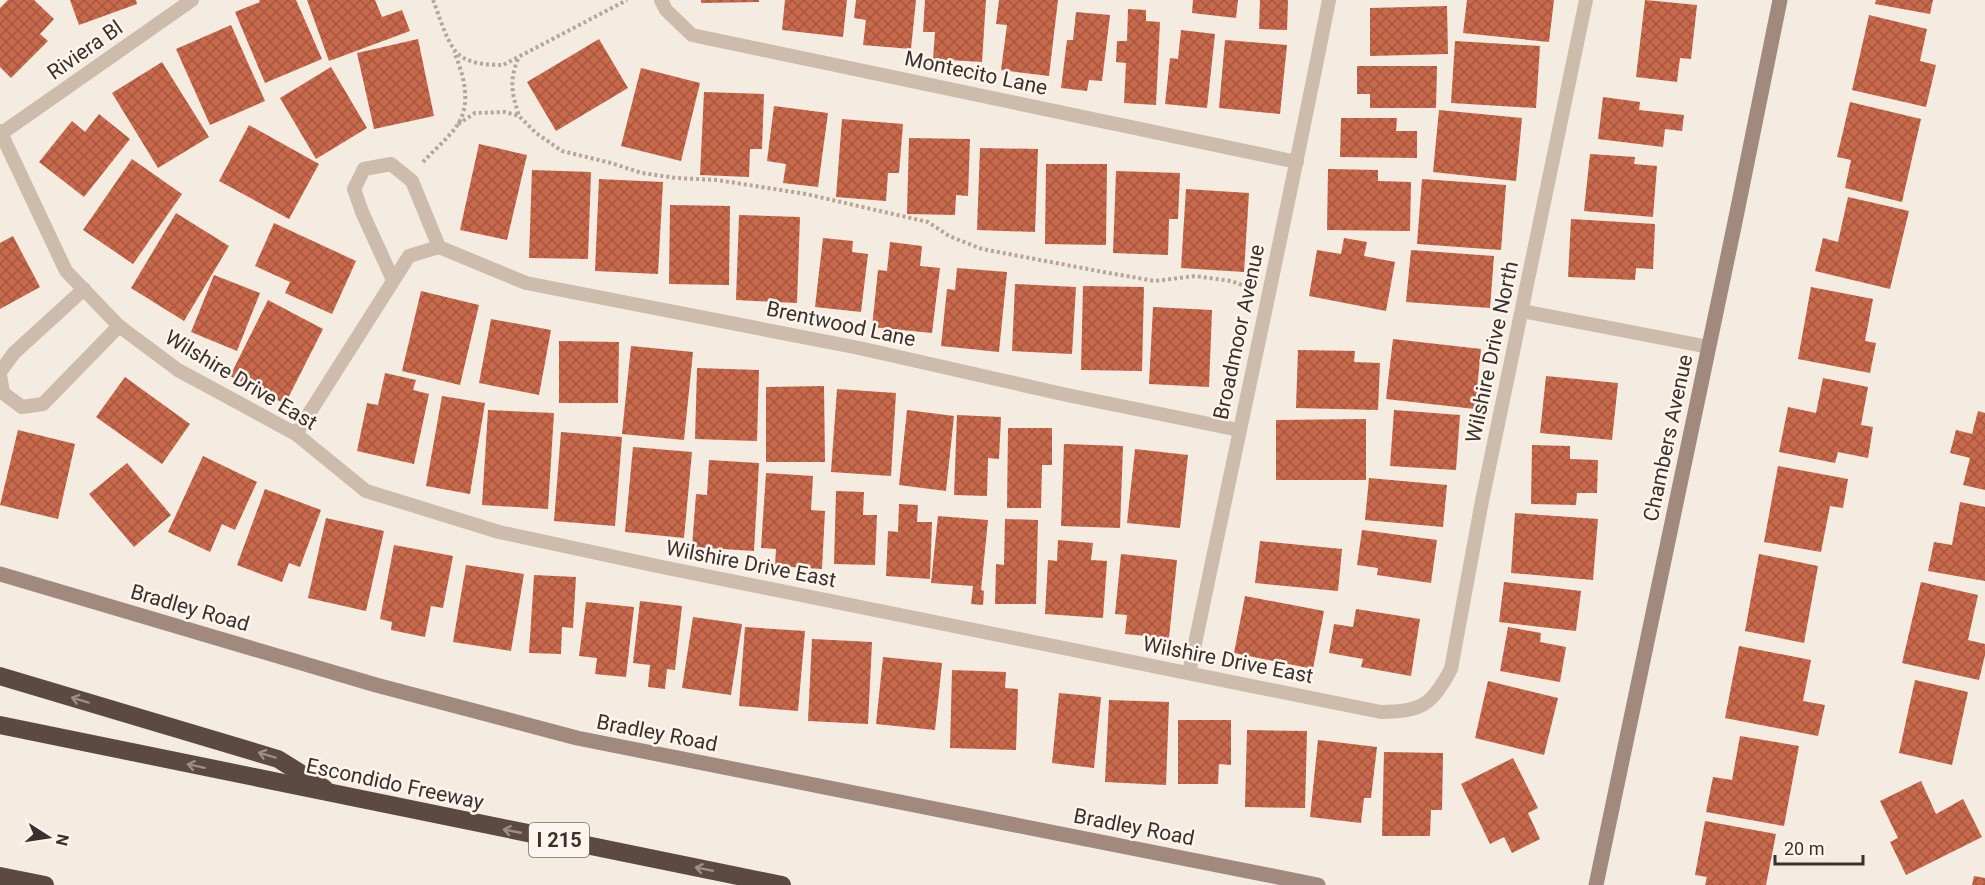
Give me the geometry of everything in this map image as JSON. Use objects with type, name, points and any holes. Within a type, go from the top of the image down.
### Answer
[{"type":"highway","points":[[0,676],[278,759],[336,795]]},
{"type":"highway","name":"Escondido Freeway","points":[[0,726],[782,885]]},
{"type":"highway","points":[[0,876],[45,885]]},
{"type":"street","name":"Chambers Avenue","points":[[1596,885],[1780,0]]},
{"type":"street","name":"Bradley Road","points":[[0,574],[376,685],[577,738],[1318,885]]},
{"type":"lane","name":"Riviera Bl","points":[[1,132],[192,0]]},
{"type":"lane","name":"Montecito Lane","points":[[661,0],[666,10],[692,35],[1297,162]]},
{"type":"lane","name":"Broadmoor Avenue","points":[[1189,673],[1329,0]]},
{"type":"lane","name":"Wilshire Drive North","points":[[1424,705],[1440,688],[1450,669],[1480,512],[1586,0]]},
{"type":"lane","name":"Wilshire Drive East","points":[[1,132],[66,271],[119,326],[178,370],[296,434],[366,491],[499,532],[674,570],[1380,712],[1403,711],[1424,705]]},
{"type":"lane","points":[[296,434],[409,256],[439,247],[412,181],[391,164],[364,169],[354,189],[393,280]]},
{"type":"lane","name":"Brentwood Lane","points":[[439,247],[526,283],[859,348],[1067,395],[1239,430]]},
{"type":"lane","points":[[84,290],[14,353],[0,373],[3,393],[22,407],[43,404],[119,326]]},
{"type":"lane","points":[[1522,311],[1709,347]]},
{"type":"path","points":[[433,0],[462,71],[464,106],[458,124]]},
{"type":"path","points":[[454,51],[474,62],[503,66],[627,0]]},
{"type":"path","points":[[518,59],[513,72],[512,91],[519,116]]},
{"type":"path","points":[[408,178],[458,124],[475,113],[505,112],[519,116],[536,133],[562,151],[642,173],[676,178],[717,180],[783,190],[928,222],[949,236],[982,249],[1155,281],[1195,276],[1231,281],[1268,296]]},
{"type":"building","points":[[8,0],[34,0],[54,19],[40,34],[48,41],[11,78],[0,67],[0,8]]},
{"type":"building","points":[[70,0],[136,0],[137,4],[79,25]]},
{"type":"building","points":[[259,0],[296,0],[322,59],[265,83],[235,12],[260,2]]},
{"type":"building","points":[[307,0],[375,0],[382,17],[402,10],[410,31],[329,61]]},
{"type":"building","points":[[701,0],[759,0],[759,2],[701,3]]},
{"type":"building","points":[[785,0],[847,0],[843,37],[782,30]]},
{"type":"building","points":[[856,0],[916,0],[911,49],[863,45],[866,20],[854,18]]},
{"type":"building","points":[[925,0],[986,0],[982,62],[933,59],[935,32],[923,32]]},
{"type":"building","points":[[999,0],[1058,0],[1049,76],[1001,70],[1007,25],[996,24]]},
{"type":"building","points":[[1193,0],[1238,0],[1236,18],[1192,13]]},
{"type":"building","points":[[1260,0],[1288,0],[1287,30],[1259,29]]},
{"type":"building","points":[[1467,0],[1554,0],[1549,42],[1463,33]]},
{"type":"building","points":[[1645,0],[1697,5],[1691,59],[1680,58],[1677,82],[1636,77]]},
{"type":"building","points":[[1876,0],[1933,0],[1930,14],[1875,4]]},
{"type":"building","points":[[1447,6],[1448,54],[1370,56],[1370,8]]},
{"type":"building","points":[[1128,9],[1146,10],[1146,21],[1160,22],[1156,105],[1124,103],[1126,63],[1116,62],[1117,41],[1127,41]]},
{"type":"building","points":[[1076,12],[1110,15],[1102,81],[1089,80],[1087,91],[1061,88],[1067,40],[1073,40]]},
{"type":"building","points":[[1869,15],[1927,29],[1920,61],[1936,65],[1926,107],[1852,90]]},
{"type":"building","points":[[231,25],[265,101],[210,125],[176,49]]},
{"type":"building","points":[[1181,30],[1215,34],[1207,108],[1165,104],[1170,58],[1178,59]]},
{"type":"building","points":[[418,39],[434,116],[374,129],[357,53]]},
{"type":"building","points":[[599,39],[628,88],[556,131],[527,82]]},
{"type":"building","points":[[1225,40],[1287,45],[1280,114],[1219,108]]},
{"type":"building","points":[[1455,41],[1540,46],[1536,108],[1451,103]]},
{"type":"building","points":[[162,62],[209,137],[158,168],[112,93]]},
{"type":"building","points":[[1357,66],[1437,66],[1436,108],[1370,108],[1370,94],[1357,94]]},
{"type":"building","points":[[331,67],[367,128],[316,159],[280,98]]},
{"type":"building","points":[[641,68],[700,83],[681,161],[621,146]]},
{"type":"building","points":[[704,92],[764,94],[762,149],[750,149],[749,177],[700,175]]},
{"type":"building","points":[[1603,97],[1640,102],[1639,110],[1684,115],[1682,131],[1665,129],[1663,147],[1598,139]]},
{"type":"building","points":[[1850,102],[1921,119],[1902,202],[1845,188],[1851,160],[1837,157]]},
{"type":"building","points":[[774,106],[828,113],[818,187],[783,183],[786,164],[767,161]]},
{"type":"building","points":[[1439,110],[1522,118],[1516,181],[1433,172]]},
{"type":"building","points":[[99,114],[130,139],[84,197],[39,162],[72,121],[85,132]]},
{"type":"building","points":[[1341,118],[1397,118],[1396,131],[1417,131],[1417,158],[1340,157]]},
{"type":"building","points":[[842,119],[903,124],[899,173],[888,173],[886,201],[836,197]]},
{"type":"building","points":[[249,125],[319,164],[289,219],[219,181]]},
{"type":"building","points":[[909,138],[970,139],[968,196],[956,195],[955,215],[907,214]]},
{"type":"building","points":[[479,144],[527,155],[507,240],[460,230]]},
{"type":"building","points":[[980,148],[1038,149],[1035,232],[977,230]]},
{"type":"building","points":[[1590,154],[1635,157],[1634,164],[1657,166],[1653,217],[1584,211]]},
{"type":"building","points":[[132,159],[182,194],[133,264],[83,230]]},
{"type":"building","points":[[1046,164],[1107,164],[1106,245],[1045,244]]},
{"type":"building","points":[[1328,169],[1378,170],[1378,181],[1411,182],[1410,231],[1327,230]]},
{"type":"building","points":[[532,170],[591,172],[588,259],[529,258]]},
{"type":"building","points":[[1116,171],[1180,173],[1178,219],[1169,219],[1168,255],[1113,253]]},
{"type":"building","points":[[599,179],[663,182],[658,274],[595,271]]},
{"type":"building","points":[[1422,179],[1506,185],[1501,250],[1417,244]]},
{"type":"building","points":[[1186,189],[1249,193],[1244,272],[1181,268]]},
{"type":"building","points":[[1848,197],[1909,211],[1890,289],[1815,271],[1823,238],[1838,242]]},
{"type":"building","points":[[670,205],[730,206],[729,285],[669,284]]},
{"type":"building","points":[[176,213],[229,246],[184,321],[131,288]]},
{"type":"building","points":[[739,215],[800,217],[797,303],[736,300]]},
{"type":"building","points":[[1571,219],[1655,224],[1653,269],[1636,268],[1635,280],[1568,277]]},
{"type":"building","points":[[274,223],[356,261],[332,314],[285,293],[290,282],[255,266]]},
{"type":"building","points":[[13,236],[40,287],[0,309],[0,243]]},
{"type":"building","points":[[823,238],[853,241],[852,252],[868,254],[861,312],[815,307]]},
{"type":"building","points":[[1344,238],[1367,242],[1364,256],[1395,262],[1386,311],[1309,296],[1317,250],[1341,254]]},
{"type":"building","points":[[890,242],[922,246],[920,266],[940,268],[932,333],[872,327],[878,270],[887,271]]},
{"type":"building","points":[[1411,250],[1494,256],[1490,308],[1406,302]]},
{"type":"building","points":[[957,268],[1007,272],[999,352],[941,346],[947,289],[955,290]]},
{"type":"building","points":[[214,275],[260,293],[237,351],[191,332]]},
{"type":"building","points":[[1015,284],[1076,287],[1072,354],[1012,351]]},
{"type":"building","points":[[1083,286],[1144,287],[1142,371],[1081,370]]},
{"type":"building","points":[[1811,287],[1873,299],[1865,341],[1876,343],[1870,373],[1798,359]]},
{"type":"building","points":[[421,291],[479,305],[460,385],[402,371]]},
{"type":"building","points":[[268,300],[323,329],[285,404],[230,376]]},
{"type":"building","points":[[1153,307],[1212,310],[1209,387],[1149,384]]},
{"type":"building","points":[[491,319],[551,330],[539,395],[479,383]]},
{"type":"building","points":[[1393,339],[1481,349],[1475,409],[1386,399]]},
{"type":"building","points":[[559,341],[619,342],[618,403],[559,403]]},
{"type":"building","points":[[631,346],[693,352],[684,440],[622,434]]},
{"type":"building","points":[[1298,350],[1355,351],[1354,362],[1380,363],[1378,410],[1296,408]]},
{"type":"building","points":[[697,368],[759,370],[757,441],[695,439]]},
{"type":"building","points":[[385,373],[416,380],[413,390],[429,394],[414,464],[357,451],[367,403],[378,405]]},
{"type":"building","points":[[1546,376],[1618,383],[1612,440],[1540,433]]},
{"type":"building","points":[[125,377],[190,424],[162,464],[96,417]]},
{"type":"building","points":[[1823,378],[1868,387],[1861,425],[1873,427],[1868,458],[1838,452],[1835,463],[1779,452],[1788,407],[1816,413]]},
{"type":"building","points":[[824,386],[825,462],[766,462],[766,387]]},
{"type":"building","points":[[837,389],[896,393],[891,476],[831,472]]},
{"type":"building","points":[[442,396],[485,403],[470,494],[426,486]]},
{"type":"building","points":[[488,410],[554,413],[548,509],[482,505]]},
{"type":"building","points":[[907,410],[954,416],[946,491],[899,485]]},
{"type":"building","points":[[1394,410],[1460,415],[1456,470],[1390,466]]},
{"type":"building","points":[[1978,411],[1985,413],[1985,490],[1963,485],[1970,458],[1950,453],[1956,430],[1972,434]]},
{"type":"building","points":[[957,415],[1001,417],[999,459],[988,458],[987,496],[954,495]]},
{"type":"building","points":[[1366,419],[1366,480],[1276,480],[1276,420]]},
{"type":"building","points":[[1008,428],[1052,428],[1052,465],[1042,465],[1041,508],[1007,508]]},
{"type":"building","points":[[18,430],[75,444],[58,519],[0,505]]},
{"type":"building","points":[[561,432],[622,437],[615,526],[554,521]]},
{"type":"building","points":[[1064,444],[1123,446],[1120,528],[1061,526]]},
{"type":"building","points":[[1532,445],[1570,446],[1570,459],[1598,460],[1597,493],[1577,493],[1576,505],[1531,504]]},
{"type":"building","points":[[633,447],[692,452],[684,538],[625,532]]},
{"type":"building","points":[[1135,449],[1188,455],[1180,528],[1127,523]]},
{"type":"building","points":[[203,456],[257,482],[235,530],[222,524],[210,552],[168,532]]},
{"type":"building","points":[[709,460],[759,463],[754,551],[692,547],[696,494],[707,495]]},
{"type":"building","points":[[127,463],[171,515],[134,547],[89,494]]},
{"type":"building","points":[[1778,466],[1848,479],[1843,508],[1830,506],[1821,552],[1764,542]]},
{"type":"building","points":[[766,473],[813,476],[811,510],[825,511],[822,569],[775,566],[776,549],[761,548]]},
{"type":"building","points":[[1369,478],[1447,485],[1443,527],[1365,520]]},
{"type":"building","points":[[265,489],[321,510],[300,567],[289,563],[282,582],[237,565]]},
{"type":"building","points":[[836,491],[864,492],[863,515],[877,515],[875,565],[834,564]]},
{"type":"building","points":[[1960,502],[1985,507],[1985,581],[1928,571],[1934,542],[1952,545]]},
{"type":"building","points":[[899,504],[918,505],[917,522],[932,522],[930,579],[886,576],[888,531],[898,532]]},
{"type":"building","points":[[1515,513],[1598,519],[1593,580],[1511,573]]},
{"type":"building","points":[[938,516],[988,520],[981,590],[984,591],[983,605],[971,604],[973,586],[931,583]]},
{"type":"building","points":[[326,518],[384,531],[366,611],[308,598]]},
{"type":"building","points":[[1005,519],[1038,520],[1036,604],[995,604],[996,564],[1004,565]]},
{"type":"building","points":[[1362,530],[1437,540],[1431,583],[1377,575],[1378,568],[1357,565]]},
{"type":"building","points":[[1058,540],[1093,543],[1091,560],[1107,561],[1103,618],[1045,614],[1048,560],[1057,561]]},
{"type":"building","points":[[1260,541],[1342,549],[1338,591],[1255,583]]},
{"type":"building","points":[[394,545],[453,556],[443,608],[431,606],[425,637],[391,630],[392,622],[380,619]]},
{"type":"building","points":[[1121,554],[1177,560],[1169,638],[1125,634],[1127,615],[1115,614]]},
{"type":"building","points":[[1759,554],[1818,566],[1804,643],[1745,631]]},
{"type":"building","points":[[466,565],[524,574],[511,651],[453,642]]},
{"type":"building","points":[[534,575],[576,577],[573,628],[562,627],[561,654],[529,653]]},
{"type":"building","points":[[1504,582],[1581,591],[1576,631],[1499,622]]},
{"type":"building","points":[[1921,582],[1978,595],[1968,640],[1985,644],[1985,655],[1979,680],[1902,663]]},
{"type":"building","points":[[1245,596],[1324,611],[1313,669],[1234,653]]},
{"type":"building","points":[[640,601],[682,606],[675,670],[667,669],[665,689],[648,687],[650,665],[633,663]]},
{"type":"building","points":[[586,602],[634,607],[626,677],[595,674],[597,658],[579,656]]},
{"type":"building","points":[[1356,609],[1420,619],[1411,676],[1361,667],[1363,659],[1329,653],[1334,624],[1353,627]]},
{"type":"building","points":[[693,617],[742,624],[731,695],[682,688]]},
{"type":"building","points":[[745,627],[805,631],[798,711],[739,706]]},
{"type":"building","points":[[1508,627],[1541,633],[1540,642],[1566,647],[1560,682],[1500,671]]},
{"type":"building","points":[[812,639],[872,642],[868,724],[808,721]]},
{"type":"building","points":[[1739,646],[1811,660],[1803,701],[1825,705],[1818,736],[1725,718]]},
{"type":"building","points":[[883,657],[942,663],[935,730],[876,724]]},
{"type":"building","points":[[952,670],[1006,672],[1005,688],[1018,689],[1016,750],[950,748]]},
{"type":"building","points":[[1915,680],[1968,692],[1952,765],[1899,753]]},
{"type":"building","points":[[1488,681],[1558,698],[1544,755],[1475,738]]},
{"type":"building","points":[[1059,693],[1101,697],[1094,768],[1052,763]]},
{"type":"building","points":[[1109,700],[1169,702],[1166,785],[1105,782]]},
{"type":"building","points":[[1178,720],[1231,720],[1231,765],[1219,764],[1218,784],[1178,784]]},
{"type":"building","points":[[1247,730],[1307,731],[1305,808],[1245,807]]},
{"type":"building","points":[[1740,736],[1799,746],[1784,826],[1706,812],[1713,777],[1732,780]]},
{"type":"building","points":[[1318,740],[1377,747],[1371,798],[1364,798],[1361,823],[1310,817]]},
{"type":"building","points":[[1384,752],[1443,753],[1442,810],[1431,810],[1430,836],[1382,836]]},
{"type":"building","points":[[1513,758],[1538,808],[1528,813],[1540,839],[1512,853],[1504,837],[1490,844],[1461,784]]},
{"type":"building","points":[[1921,781],[1936,814],[1963,799],[1982,837],[1906,875],[1890,842],[1898,838],[1880,801]]},
{"type":"building","points":[[1705,821],[1776,834],[1766,885],[1705,885],[1707,877],[1695,875]]},
{"type":"building","points":[[1974,876],[1985,878],[1985,885],[1972,885]]}]
